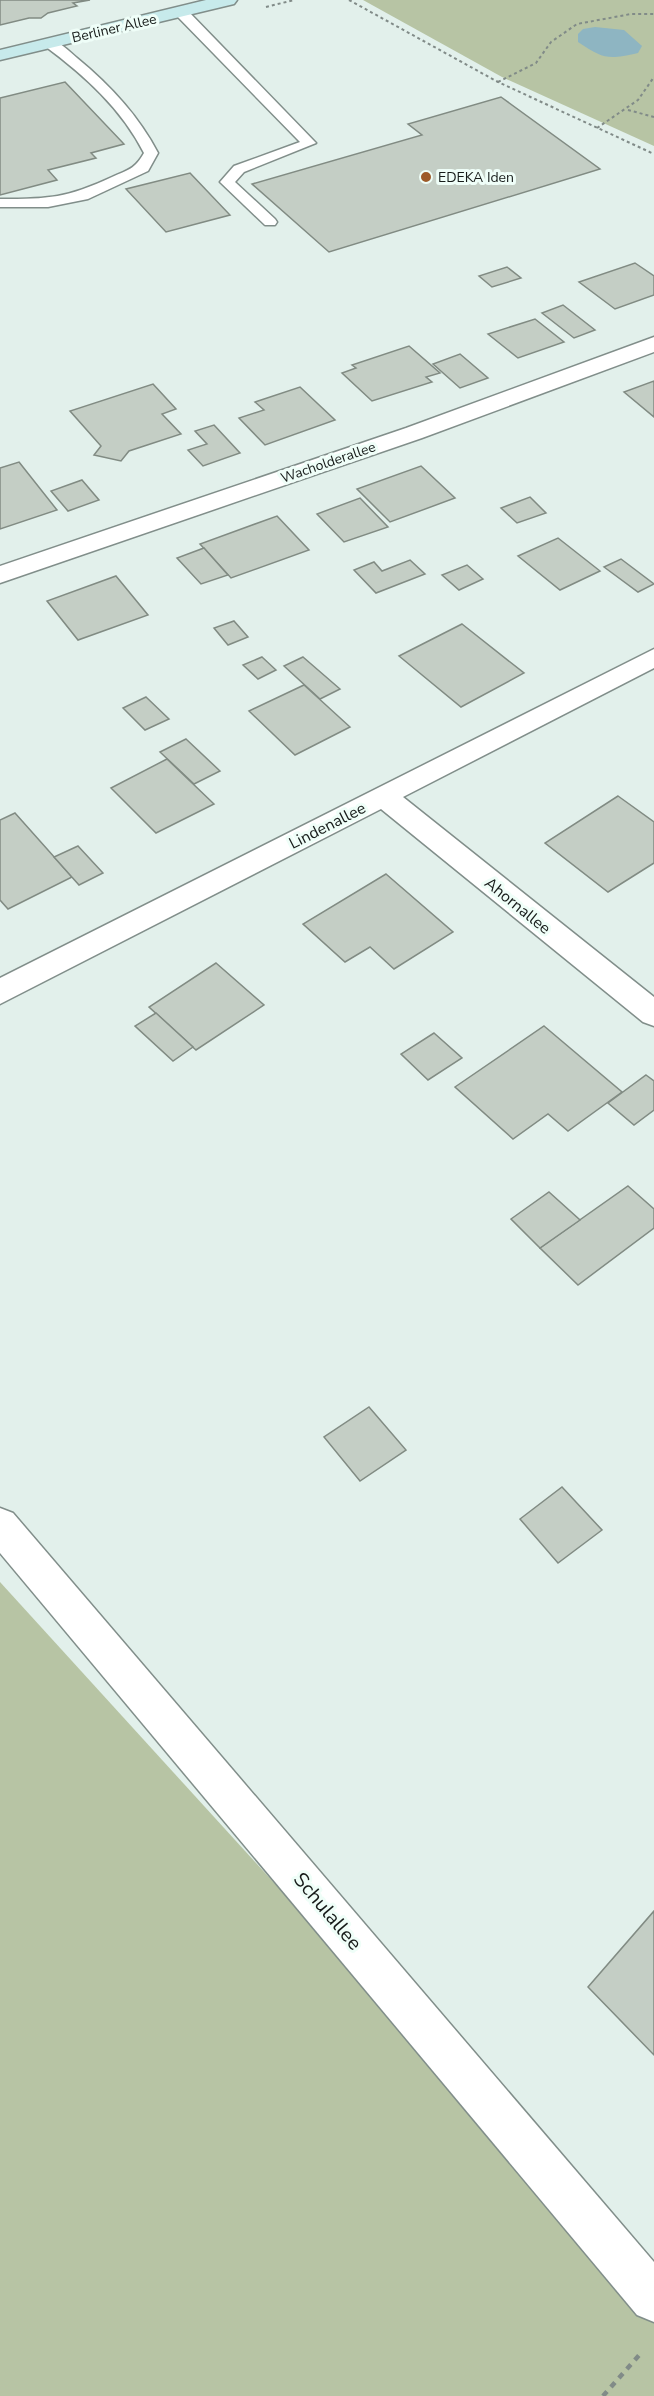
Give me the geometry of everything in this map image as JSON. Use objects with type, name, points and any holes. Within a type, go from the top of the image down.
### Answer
[{"type":"main road","name":"Berliner Allee","points":[[0,55],[182,12],[217,1]]},
{"type":"street","name":"Wacholderallee","points":[[0,575],[414,433],[654,344]]},
{"type":"street","name":"Lindenallee","points":[[0,992],[654,657]]},
{"type":"street","name":"Ahornallee","points":[[383,796],[654,1014]]},
{"type":"street","name":"Schulallee","points":[[0,1525],[654,2298]]},
{"type":"lane","points":[[182,12],[309,143],[239,169],[227,182],[270,222]]},
{"type":"lane","points":[[0,203],[48,203],[83,196],[143,168],[151,153],[144,136],[124,110],[50,43]]},
{"type":"path","points":[[349,0],[498,82],[654,154]]},
{"type":"path","points":[[498,82],[536,63],[551,42],[577,24],[631,14],[654,14]]},
{"type":"path","points":[[597,129],[627,110],[638,100],[654,77]]},
{"type":"path","points":[[627,110],[654,117]]},
{"type":"path","points":[[603,2396],[647,2346]]},
{"type":"green space","points":[[363,0],[654,0],[654,146],[502,77]]},
{"type":"green space","points":[[0,1582],[654,2300],[654,2396],[0,2396]]},
{"type":"water","points":[[595,27],[624,30],[642,46],[638,53],[612,57],[600,55],[578,42],[578,34],[583,29]]},
{"type":"building","points":[[0,0],[90,0],[73,3],[77,6],[48,13],[41,18],[29,18],[0,25]]},
{"type":"building","points":[[65,82],[124,144],[91,153],[96,158],[48,170],[57,180],[0,195],[0,98]]},
{"type":"building","name":"EDEKA Iden","points":[[501,97],[600,169],[329,252],[252,184],[422,135],[408,124]]},
{"type":"building","points":[[190,173],[230,215],[166,232],[126,189]]},
{"type":"building","points":[[635,263],[654,276],[654,295],[615,309],[579,282]]},
{"type":"building","points":[[507,267],[521,278],[492,287],[479,276]]},
{"type":"building","points":[[563,305],[595,330],[574,338],[542,313]]},
{"type":"building","points":[[535,319],[564,342],[518,358],[488,334]]},
{"type":"building","points":[[409,346],[440,373],[426,377],[432,382],[372,401],[342,373],[356,368],[352,365]]},
{"type":"building","points":[[460,354],[488,378],[460,388],[433,364]]},
{"type":"building","points":[[654,381],[654,417],[624,392]]},
{"type":"building","points":[[153,384],[176,409],[162,414],[181,434],[129,451],[121,461],[94,455],[101,446],[70,411]]},
{"type":"building","points":[[300,387],[335,420],[265,445],[239,418],[264,410],[255,402]]},
{"type":"building","points":[[214,425],[240,453],[203,466],[188,450],[207,444],[195,431]]},
{"type":"building","points":[[19,462],[57,510],[0,529],[0,468]]},
{"type":"building","points":[[421,466],[455,498],[390,522],[357,489]]},
{"type":"building","points":[[82,480],[99,500],[68,511],[51,491]]},
{"type":"building","points":[[530,497],[546,513],[517,523],[501,508]]},
{"type":"building","points":[[360,498],[388,527],[344,542],[317,514]]},
{"type":"building","points":[[277,516],[309,550],[231,578],[200,544]]},
{"type":"building","points":[[558,538],[600,571],[560,590],[518,556]]},
{"type":"building","points":[[204,548],[228,575],[201,584],[177,558]]},
{"type":"building","points":[[621,559],[654,584],[638,592],[604,567]]},
{"type":"building","points":[[410,560],[425,574],[376,593],[354,570],[374,562],[382,571]]},
{"type":"building","points":[[467,565],[483,579],[459,590],[442,575]]},
{"type":"building","points":[[116,576],[148,615],[78,640],[47,601]]},
{"type":"building","points":[[234,621],[248,637],[228,645],[214,628]]},
{"type":"building","points":[[462,624],[524,673],[461,707],[399,656]]},
{"type":"building","points":[[262,657],[276,670],[258,679],[243,665]]},
{"type":"building","points":[[303,657],[340,689],[320,699],[284,666]]},
{"type":"building","points":[[304,685],[350,727],[295,755],[249,711]]},
{"type":"building","points":[[146,697],[169,719],[145,730],[123,708]]},
{"type":"building","points":[[186,739],[220,771],[194,784],[160,752]]},
{"type":"building","points":[[167,759],[214,804],[156,833],[111,788]]},
{"type":"building","points":[[618,796],[654,822],[654,863],[608,892],[545,843]]},
{"type":"building","points":[[15,813],[72,877],[8,909],[0,900],[0,820]]},
{"type":"building","points":[[78,846],[103,873],[79,885],[54,857]]},
{"type":"building","points":[[386,874],[453,932],[394,969],[370,947],[345,962],[303,924]]},
{"type":"building","points":[[216,963],[264,1005],[196,1050],[149,1007]]},
{"type":"building","points":[[156,1013],[193,1047],[173,1061],[135,1026]]},
{"type":"building","points":[[544,1026],[622,1092],[568,1131],[548,1114],[513,1139],[455,1087]]},
{"type":"building","points":[[434,1033],[462,1058],[428,1080],[401,1054]]},
{"type":"building","points":[[646,1075],[654,1081],[654,1110],[634,1125],[608,1103]]},
{"type":"building","points":[[628,1186],[654,1209],[654,1228],[578,1285],[540,1248]]},
{"type":"building","points":[[549,1192],[580,1220],[540,1248],[511,1219]]},
{"type":"building","points":[[369,1407],[406,1450],[360,1481],[324,1437]]},
{"type":"building","points":[[562,1487],[602,1530],[558,1563],[520,1519]]},
{"type":"building","points":[[654,1911],[654,2055],[588,1987]]},
{"type":"place","name":"EDEKA Iden","points":[[426,177]]}]
